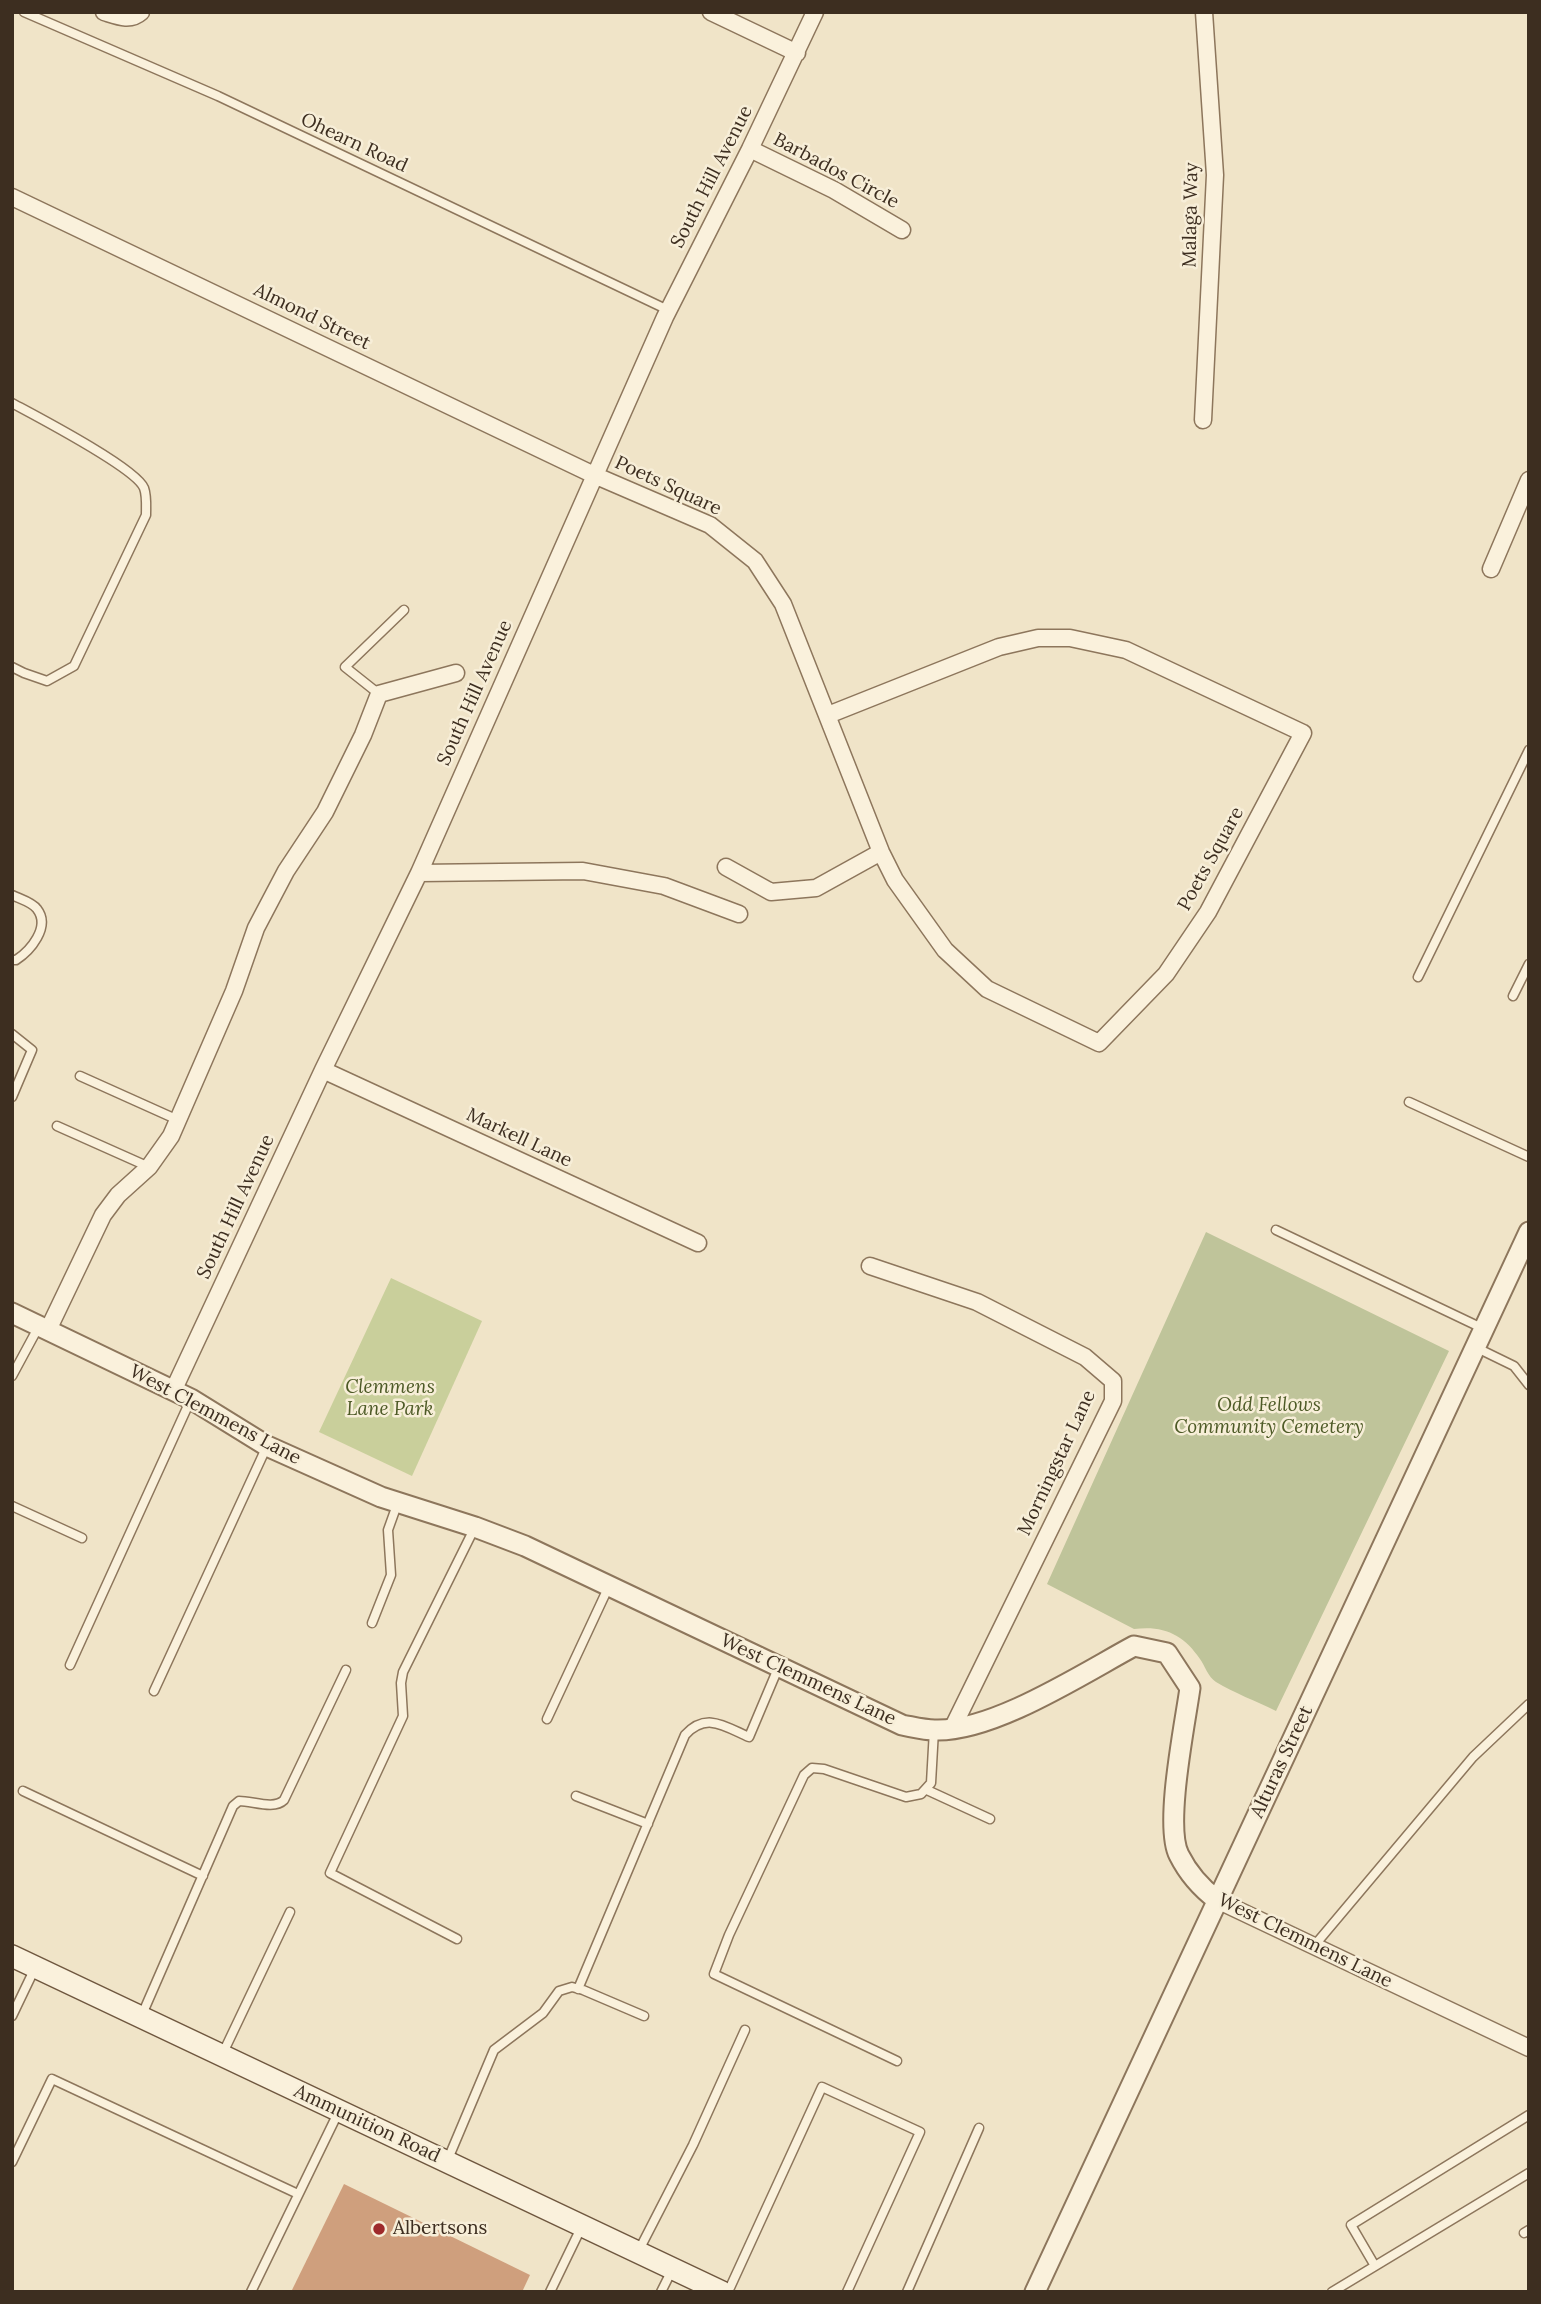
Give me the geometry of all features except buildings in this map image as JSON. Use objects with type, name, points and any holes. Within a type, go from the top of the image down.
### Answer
[{"type":"main road","name":"Ammunition Road","points":[[12,1956],[722,2292]]},
{"type":"street","points":[[104,12],[127,19],[141,12]]},
{"type":"street","points":[[711,12],[797,53]]},
{"type":"street","name":"South Hill Avenue","points":[[182,1395],[323,1070],[419,873],[668,310],[750,149],[815,12]]},
{"type":"street","name":"Malaga Way","points":[[1203,420],[1214,175],[1204,12]]},
{"type":"street","name":"Barbados Circle","points":[[750,149],[834,190],[902,230]]},
{"type":"street","name":"Almond Street","points":[[12,197],[594,475]]},
{"type":"street","name":"Poets Square","points":[[594,475],[710,525],[755,561],[783,604],[881,852],[895,880],[945,950],[987,989],[1099,1043],[1166,974],[1208,912],[1303,733],[1126,650],[1070,638],[1038,638],[999,647],[828,715]]},
{"type":"street","points":[[1491,569],[1529,480]]},
{"type":"street","points":[[43,1328],[103,1215],[118,1195],[149,1167],[171,1136],[234,991],[256,928],[286,871],[325,812],[363,735],[379,694],[456,673]]},
{"type":"street","points":[[726,867],[771,892],[816,888],[881,852]]},
{"type":"street","points":[[419,873],[583,871],[664,886],[739,914]]},
{"type":"street","name":"Markell Lane","points":[[323,1070],[698,1243]]},
{"type":"street","name":"Alturas Street","points":[[1035,2292],[1529,1232]]},
{"type":"street","name":"Morningstar Lane","points":[[870,1266],[977,1302],[1085,1357],[1113,1381],[1113,1401],[943,1730]]},
{"type":"street","name":"West Clemmens Lane","points":[[12,1313],[182,1395],[267,1446],[398,1502],[525,1546],[902,1725],[943,1730],[1003,1716],[1134,1646],[1167,1653],[1190,1688],[1172,1814],[1177,1853],[1200,1887],[1217,1900],[1529,2048]]},
{"type":"lane","name":"Ohearn Road","points":[[24,12],[218,96],[668,310]]},
{"type":"lane","points":[[12,403],[127,470],[144,487],[146,515],[74,666],[47,681],[12,667]]},
{"type":"lane","points":[[379,694],[345,667],[404,610]]},
{"type":"lane","points":[[1418,977],[1529,750]]},
{"type":"lane","points":[[12,895],[36,906],[42,917],[40,931],[29,951],[12,960]]},
{"type":"lane","points":[[1513,996],[1529,964]]},
{"type":"lane","points":[[12,1034],[32,1050],[12,1097]]},
{"type":"lane","points":[[80,1076],[177,1120]]},
{"type":"lane","points":[[1409,1102],[1529,1157]]},
{"type":"lane","points":[[57,1126],[149,1167]]},
{"type":"lane","points":[[1276,1230],[1484,1329]]},
{"type":"lane","points":[[12,1376],[43,1328]]},
{"type":"lane","points":[[1475,1347],[1514,1366],[1529,1385]]},
{"type":"lane","points":[[69,1665],[182,1395]]},
{"type":"lane","points":[[154,1691],[267,1446]]},
{"type":"lane","points":[[372,1623],[391,1574],[388,1530],[398,1502]]},
{"type":"lane","points":[[12,1506],[82,1538]]},
{"type":"lane","points":[[457,1939],[330,1872],[403,1716],[403,1672],[475,1527]]},
{"type":"lane","points":[[547,1719],[610,1586]]},
{"type":"lane","points":[[578,1989],[685,1735],[694,1725],[714,1722],[748,1737],[779,1667]]},
{"type":"lane","points":[[141,2017],[233,1806],[239,1801],[281,1804],[346,1670]]},
{"type":"lane","points":[[1314,1946],[1473,1757],[1529,1704]]},
{"type":"lane","points":[[897,2061],[714,1974],[804,1775],[812,1768],[824,1769],[906,1797],[921,1794],[931,1783],[943,1730]]},
{"type":"lane","points":[[927,1790],[990,1819]]},
{"type":"lane","points":[[23,1791],[203,1876]]},
{"type":"lane","points":[[576,1796],[648,1824]]},
{"type":"lane","points":[[222,2055],[290,1912]]},
{"type":"lane","points":[[12,2016],[35,1967]]},
{"type":"lane","points":[[447,2162],[494,2050],[543,2013],[559,1991],[572,1987],[644,2016]]},
{"type":"lane","points":[[638,2252],[746,2031]]},
{"type":"lane","points":[[12,2162],[52,2079],[299,2194]]},
{"type":"lane","points":[[728,2292],[822,2087],[920,2132],[847,2292]]},
{"type":"lane","points":[[251,2292],[339,2110]]},
{"type":"lane","points":[[1375,2266],[1351,2225],[1529,2115]]},
{"type":"lane","points":[[907,2292],[979,2128]]},
{"type":"lane","points":[[1332,2292],[1529,2173]]},
{"type":"lane","points":[[550,2292],[583,2226]]},
{"type":"lane","points":[[661,2292],[673,2269]]},
{"type":"green space","name":"Odd Fellows Community Cemetery","points":[[1206,1232],[1449,1351],[1276,1711],[1213,1680],[1194,1651],[1180,1638],[1164,1630],[1134,1629],[1047,1584]]},
{"type":"green space","name":"Clemmens Lane Park","points":[[391,1278],[482,1321],[412,1476],[319,1432]]},
{"type":"place","name":"Albertsons","points":[[379,2229]]}]
